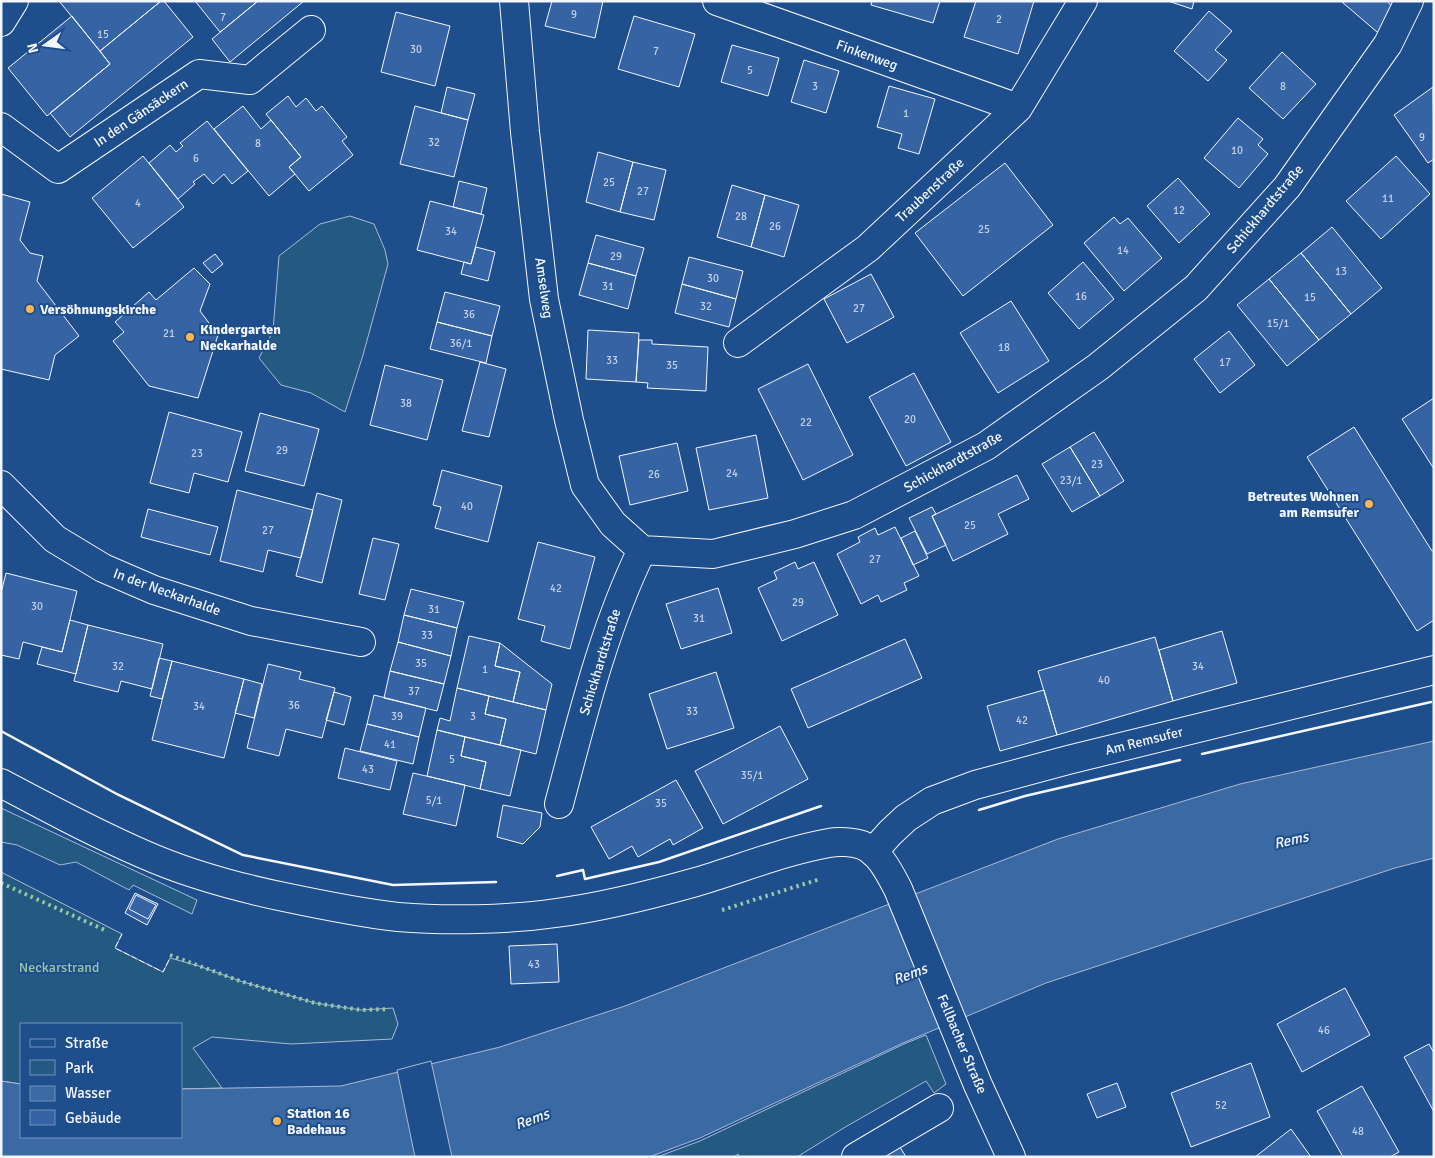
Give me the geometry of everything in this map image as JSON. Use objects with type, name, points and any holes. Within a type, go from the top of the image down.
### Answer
[{"type":"street","points":[[1,22],[14,1]]},
{"type":"street","name":"Amselweg","points":[[514,1],[525,132],[544,299],[568,420],[585,485],[612,524],[642,550]]},
{"type":"street","name":"Finkenweg","points":[[716,1],[1018,108]]},
{"type":"street","name":"Traubenstraße","points":[[738,343],[868,248],[1018,108],[1084,1]]},
{"type":"street","name":"Schickhardtstraße","points":[[559,804],[587,701],[613,618],[627,580],[642,550],[713,554],[795,534],[854,515],[986,446],[1098,367],[1196,288],[1287,187],[1388,44],[1409,1]]},
{"type":"street","name":"In den Gänsäckern","points":[[1,127],[58,169],[199,74],[250,80],[311,30]]},
{"type":"street","name":"In der Neckarhalde","points":[[1,485],[55,539],[103,568],[154,590],[251,621],[361,642]]},
{"type":"street","name":"Am Remsufer","points":[[880,860],[890,833],[906,818],[932,801],[975,785],[1068,760],[1434,670]]},
{"type":"street","points":[[1,783],[79,825],[145,855],[205,877],[251,890],[318,905],[398,917],[468,919],[554,914],[609,904],[694,883],[831,842],[862,845],[880,860]]},
{"type":"street","name":"Fellbacher Straße","points":[[880,860],[898,889],[956,1032],[1011,1157]]},
{"type":"street","points":[[856,1157],[939,1108]]},
{"type":"green space","points":[[350,216],[374,224],[385,250],[388,264],[345,412],[311,393],[281,385],[259,358],[273,331],[279,256],[320,224]]},
{"type":"green space","points":[[1,808],[197,900],[192,914],[133,885],[129,890],[76,862],[60,865],[17,845],[1,842]]},
{"type":"green space","name":"Neckarstrand","points":[[1,872],[122,934],[115,948],[163,972],[170,958],[315,1003],[361,1010],[393,1008],[398,1024],[392,1039],[291,1044],[212,1037],[193,1048],[222,1088],[182,1089],[182,1023],[20,1023],[20,1084],[1,1081]]},
{"type":"green space","points":[[926,1035],[946,1084],[934,1093],[926,1081],[797,1157],[740,1157],[738,1154],[734,1157],[657,1157],[700,1141]]},
{"type":"water","name":"Rems","points":[[1434,741],[1434,858],[1395,868],[1046,983],[903,1043],[700,1138],[649,1157],[1,1157],[1,1081],[20,1084],[20,1138],[182,1138],[182,1089],[341,1086],[500,1047],[625,1006],[1058,839],[1240,784]]},
{"type":"pier","points":[[431,1061],[452,1157],[415,1157],[397,1070]]},
{"type":"building","points":[[59,1],[161,1],[100,51]]},
{"type":"building","points":[[161,1],[164,1],[193,37],[70,137],[50,113],[110,64],[100,51]]},
{"type":"building","points":[[195,1],[258,1],[220,32]]},
{"type":"building","points":[[258,1],[304,1],[230,62],[212,39]]},
{"type":"building","points":[[552,1],[603,1],[595,38],[545,26]]},
{"type":"building","points":[[872,1],[940,1],[933,23],[871,5]]},
{"type":"building","points":[[976,1],[1034,1],[1018,54],[964,37]]},
{"type":"building","points":[[1168,1],[1194,1],[1192,9]]},
{"type":"building","points":[[1387,1],[1397,12],[1384,38],[1342,2]]},
{"type":"building","points":[[1209,11],[1232,31],[1215,50],[1227,60],[1208,81],[1174,51]]},
{"type":"building","points":[[396,12],[450,26],[435,86],[381,72]]},
{"type":"building","points":[[72,16],[110,64],[47,116],[8,68]]},
{"type":"building","points":[[634,16],[695,34],[679,87],[618,69]]},
{"type":"building","points":[[732,45],[779,58],[768,96],[721,82]]},
{"type":"building","points":[[1282,52],[1316,84],[1283,119],[1249,88]]},
{"type":"building","points":[[804,60],[839,71],[826,113],[791,102]]},
{"type":"building","points":[[889,86],[935,99],[919,154],[898,148],[902,134],[877,127]]},
{"type":"building","points":[[447,87],[475,94],[468,120],[441,113]]},
{"type":"building","points":[[1433,87],[1434,159],[1428,163],[1394,115]]},
{"type":"building","points":[[288,96],[296,107],[306,98],[316,111],[322,106],[347,137],[342,141],[353,155],[309,191],[289,167],[301,157],[266,114]]},
{"type":"building","points":[[243,106],[261,129],[271,120],[301,157],[289,167],[295,174],[269,196],[214,129]]},
{"type":"building","points":[[415,106],[468,120],[454,177],[400,164]]},
{"type":"building","points":[[1238,118],[1263,139],[1258,145],[1268,154],[1239,188],[1204,158]]},
{"type":"building","points":[[207,121],[248,171],[232,184],[224,174],[213,184],[204,174],[193,182],[195,184],[178,199],[149,163],[170,145],[176,152],[183,146],[180,143]]},
{"type":"building","points":[[598,152],[633,162],[620,212],[586,202]]},
{"type":"building","points":[[143,156],[184,207],[133,248],[92,198]]},
{"type":"building","points":[[1396,156],[1430,194],[1381,239],[1346,201]]},
{"type":"building","points":[[633,162],[666,170],[654,220],[620,212]]},
{"type":"building","points":[[1005,163],[1053,225],[963,296],[915,233]]},
{"type":"building","points":[[1178,178],[1210,214],[1179,243],[1147,206]]},
{"type":"building","points":[[459,181],[487,188],[481,214],[453,207]]},
{"type":"building","points":[[732,185],[765,195],[751,247],[717,237]]},
{"type":"building","name":"Versöhnungskirche","points":[[1,194],[30,202],[20,240],[30,253],[43,256],[37,281],[79,336],[55,355],[49,380],[1,369]]},
{"type":"building","points":[[765,195],[799,205],[784,257],[751,247]]},
{"type":"building","points":[[430,201],[484,215],[471,264],[417,250]]},
{"type":"building","points":[[1114,217],[1120,224],[1128,218],[1162,258],[1124,291],[1084,243]]},
{"type":"building","points":[[1332,227],[1382,288],[1351,314],[1301,253]]},
{"type":"building","points":[[596,235],[644,248],[636,276],[588,263]]},
{"type":"building","points":[[476,247],[495,252],[488,281],[461,274],[464,262],[471,264]]},
{"type":"building","points":[[1301,253],[1351,314],[1319,340],[1269,279]]},
{"type":"building","points":[[215,254],[223,264],[212,273],[203,263]]},
{"type":"building","points":[[689,257],[743,271],[736,299],[682,284]]},
{"type":"building","points":[[1083,262],[1114,299],[1079,329],[1048,293]]},
{"type":"building","points":[[588,263],[636,276],[628,309],[579,295]]},
{"type":"building","points":[[194,268],[210,284],[200,311],[218,335],[198,398],[149,386],[113,341],[124,332],[115,322],[149,292],[156,300]]},
{"type":"building","points":[[871,274],[894,317],[847,343],[824,299]]},
{"type":"building","points":[[1269,279],[1319,340],[1287,366],[1237,305]]},
{"type":"building","points":[[682,284],[736,299],[729,327],[675,313]]},
{"type":"building","points":[[445,292],[500,306],[492,336],[437,322]]},
{"type":"building","points":[[1011,301],[1049,361],[998,393],[960,333]]},
{"type":"building","points":[[437,322],[492,336],[486,363],[430,349]]},
{"type":"building","points":[[588,330],[639,333],[636,382],[586,379]]},
{"type":"building","points":[[1229,331],[1255,365],[1220,393],[1194,359]]},
{"type":"building","points":[[639,340],[652,340],[652,344],[708,347],[706,391],[647,388],[648,383],[636,382]]},
{"type":"building","points":[[480,362],[506,369],[489,437],[462,431]]},
{"type":"building","points":[[808,364],[853,455],[803,480],[758,389]]},
{"type":"building","points":[[385,365],[443,380],[427,440],[370,425]]},
{"type":"building","points":[[914,373],[951,442],[906,466],[869,397]]},
{"type":"building","points":[[1434,398],[1434,469],[1402,419]]},
{"type":"building","points":[[169,412],[242,432],[228,482],[194,473],[189,493],[150,483]]},
{"type":"building","points":[[260,413],[319,429],[304,486],[245,471]]},
{"type":"building","name":"Betreutes Wohnen am Remsufer","points":[[1354,427],[1432,551],[1434,550],[1434,620],[1417,631],[1307,457]]},
{"type":"building","points":[[1094,432],[1124,481],[1100,496],[1070,447]]},
{"type":"building","points":[[756,435],[768,498],[709,510],[696,448]]},
{"type":"building","points":[[677,443],[688,491],[630,505],[619,456]]},
{"type":"building","points":[[1070,447],[1100,496],[1072,512],[1042,464]]},
{"type":"building","points":[[442,470],[502,486],[488,542],[435,528],[441,507],[433,505]]},
{"type":"building","points":[[1017,475],[1029,499],[998,514],[1008,534],[953,561],[932,516]]},
{"type":"building","points":[[237,490],[313,510],[301,558],[268,550],[263,572],[220,561]]},
{"type":"building","points":[[317,493],[342,500],[322,583],[296,576]]},
{"type":"building","points":[[932,507],[936,514],[932,516],[946,545],[927,554],[909,518]]},
{"type":"building","points":[[148,509],[218,527],[210,555],[141,537]]},
{"type":"building","points":[[895,527],[919,576],[904,583],[907,590],[881,602],[878,595],[861,604],[837,554],[860,542],[858,537],[875,528],[878,535]]},
{"type":"building","points":[[915,531],[928,558],[913,565],[901,538]]},
{"type":"building","points":[[373,538],[399,544],[385,600],[359,594]]},
{"type":"building","points":[[538,542],[595,557],[570,649],[541,641],[545,626],[518,619]]},
{"type":"building","points":[[795,562],[798,569],[814,562],[838,615],[782,641],[758,588],[777,579],[774,572]]},
{"type":"building","points":[[6,573],[77,591],[62,652],[23,642],[19,659],[1,655],[1,593]]},
{"type":"building","points":[[718,588],[732,633],[681,649],[666,604]]},
{"type":"building","points":[[411,589],[464,602],[457,628],[404,615]]},
{"type":"building","points":[[404,615],[457,628],[451,656],[398,642]]},
{"type":"building","points":[[70,620],[88,625],[76,674],[37,664],[42,647],[62,652]]},
{"type":"building","points":[[88,625],[163,644],[152,689],[121,681],[118,692],[74,681]]},
{"type":"building","points":[[1222,631],[1237,683],[1173,701],[1159,650]]},
{"type":"building","points":[[469,636],[500,643],[495,666],[520,672],[513,702],[457,688]]},
{"type":"building","points":[[1155,637],[1173,701],[1057,735],[1038,671]]},
{"type":"building","points":[[905,639],[922,678],[808,728],[791,689]]},
{"type":"building","points":[[398,642],[451,656],[444,684],[390,671]]},
{"type":"building","points":[[500,643],[552,684],[546,710],[513,702],[520,672],[495,666]]},
{"type":"building","points":[[159,658],[172,661],[162,699],[150,696]]},
{"type":"building","points":[[172,661],[244,679],[224,758],[152,740]]},
{"type":"building","points":[[268,664],[301,672],[299,679],[335,688],[322,738],[286,729],[279,756],[247,748]]},
{"type":"building","points":[[390,671],[444,684],[437,711],[384,698]]},
{"type":"building","points":[[716,672],[734,728],[667,749],[649,694]]},
{"type":"building","points":[[244,679],[262,684],[254,718],[235,713]]},
{"type":"building","points":[[457,688],[489,696],[485,714],[506,719],[500,745],[437,730],[440,718],[450,721]]},
{"type":"building","points":[[1044,690],[1057,735],[1000,751],[987,706]]},
{"type":"building","points":[[334,692],[351,697],[344,725],[326,720]]},
{"type":"building","points":[[374,695],[426,708],[419,737],[367,724]]},
{"type":"building","points":[[489,696],[546,710],[536,754],[500,745],[506,719],[485,714]]},
{"type":"building","points":[[367,724],[419,737],[413,764],[360,751]]},
{"type":"building","points":[[780,726],[808,779],[723,824],[695,771]]},
{"type":"building","points":[[437,730],[465,737],[461,756],[486,762],[480,789],[427,776]]},
{"type":"building","points":[[465,737],[521,750],[510,796],[480,789],[486,762],[461,756]]},
{"type":"building","points":[[345,748],[397,761],[390,790],[338,778]]},
{"type":"building","points":[[413,773],[465,785],[456,826],[403,814]]},
{"type":"building","points":[[676,780],[703,828],[673,845],[670,839],[638,857],[632,846],[609,859],[591,827]]},
{"type":"building","points":[[503,805],[542,813],[540,827],[523,844],[497,837]]},
{"type":"building","points":[[135,893],[158,904],[147,925],[125,913]]},
{"type":"building","points":[[136,895],[156,905],[148,919],[129,909]]},
{"type":"building","points":[[557,944],[559,982],[511,984],[509,946]]},
{"type":"building","points":[[1345,988],[1370,1035],[1302,1072],[1277,1024]]},
{"type":"building","points":[[1429,1044],[1434,1053],[1434,1112],[1404,1057]]},
{"type":"building","points":[[1251,1063],[1270,1117],[1191,1147],[1171,1093]]},
{"type":"building","points":[[1117,1083],[1126,1107],[1097,1118],[1087,1094]]},
{"type":"building","points":[[1362,1086],[1399,1152],[1390,1157],[1343,1157],[1317,1111]]},
{"type":"building","points":[[1291,1129],[1311,1157],[1255,1157]]},
{"type":"building","points":[[900,1147],[906,1157],[884,1157]]},
{"type":"hedge","points":[[722,910],[820,879]]},
{"type":"hedge","points":[[1,883],[107,931]]},
{"type":"hedge","points":[[170,955],[240,981],[315,1003],[361,1010],[389,1009]]},
{"type":"fence","points":[[122,934],[115,948],[163,972],[170,958]]},
{"type":"wall","points":[[1202,754],[1431,702]]},
{"type":"wall","points":[[1,731],[115,793],[243,855],[393,885],[496,882]]},
{"type":"wall","points":[[979,810],[1025,796],[1180,760]]},
{"type":"wall","points":[[557,876],[583,870],[585,879],[659,862],[821,806]]},
{"type":"place","name":"Versöhnungskirche","points":[[30,309]]},
{"type":"place","name":"Kindergarten Neckarhalde","points":[[190,337]]},
{"type":"place","name":"Betreutes Wohnen am Remsufer","points":[[1369,504]]},
{"type":"place","name":"Station 16 Badehaus","points":[[277,1121]]}]
